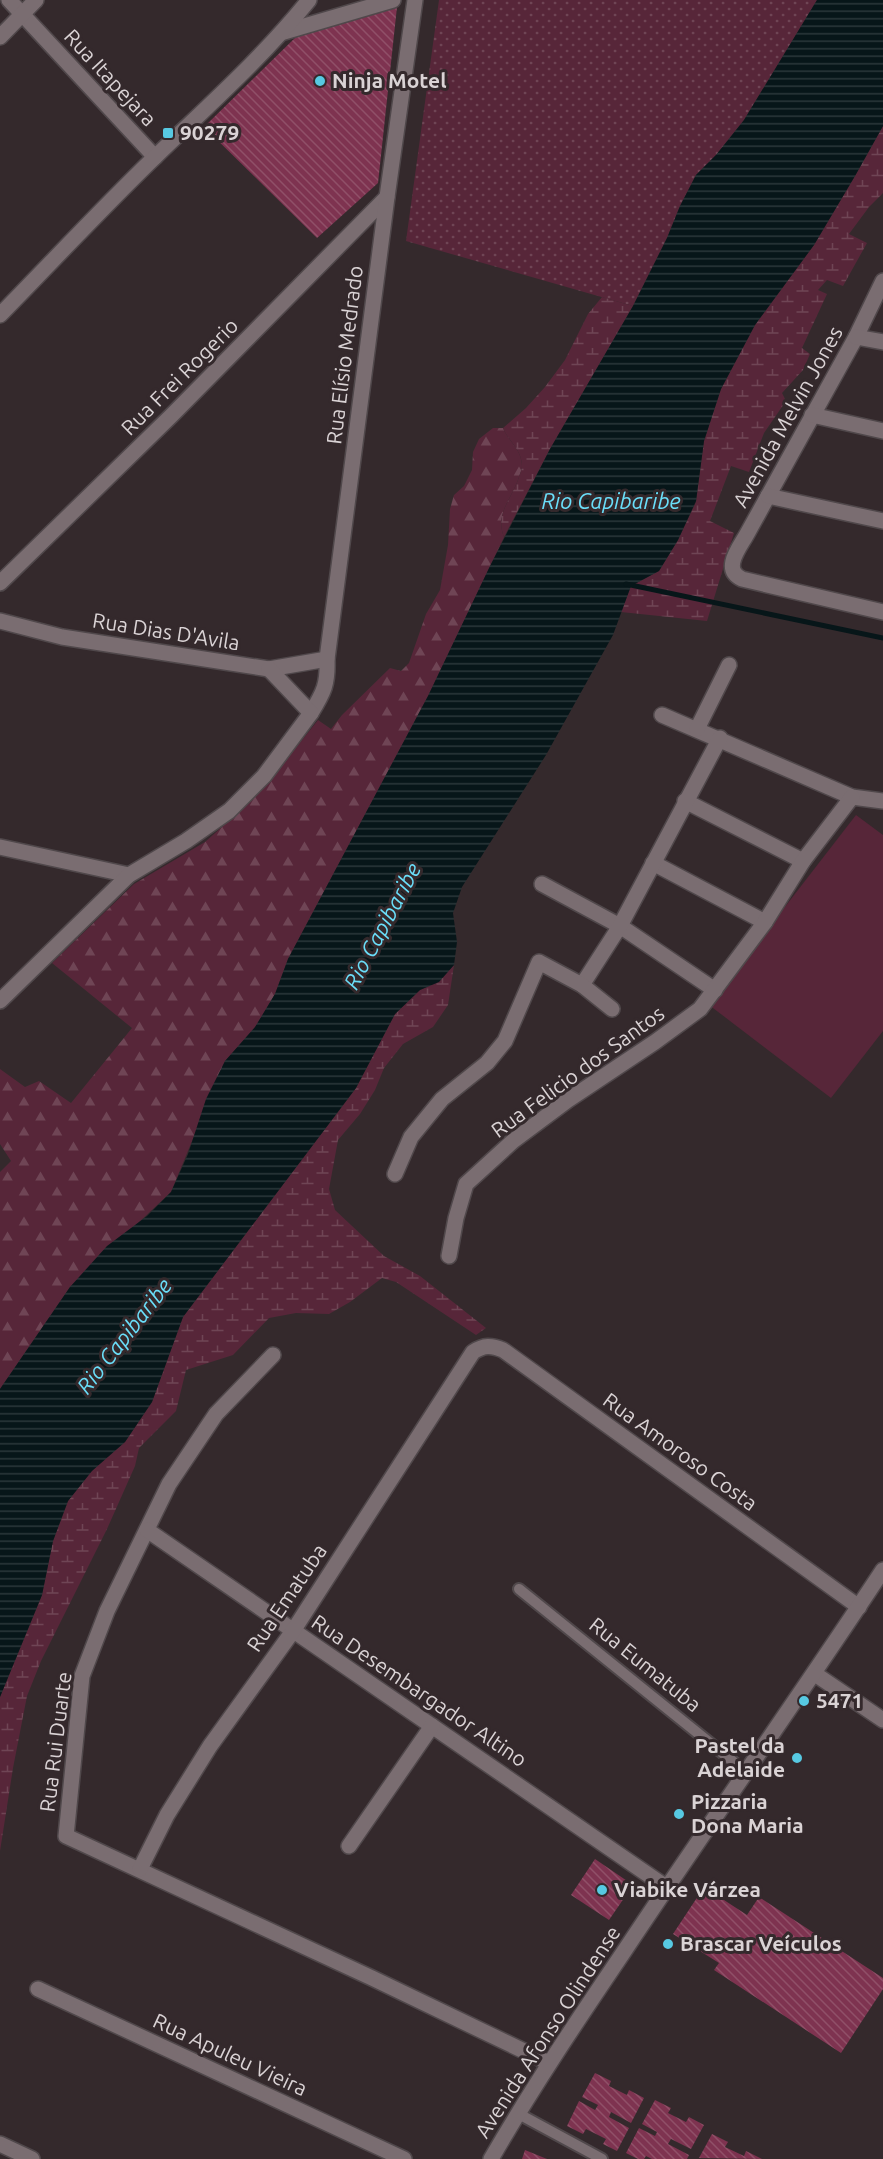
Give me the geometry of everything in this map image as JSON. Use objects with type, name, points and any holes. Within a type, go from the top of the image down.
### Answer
[{"type":"street","name":"Rua Itapejara","points":[[9,0],[155,157]]},
{"type":"street","points":[[0,37],[36,0]]},
{"type":"street","points":[[0,315],[155,157],[227,90],[284,32],[309,0]]},
{"type":"street","points":[[284,32],[353,4],[393,0]]},
{"type":"street","name":"Rua Elísio Medrado","points":[[0,1001],[129,875],[186,841],[229,810],[264,776],[320,699],[328,679],[327,659],[415,0]]},
{"type":"street","name":"Rua Frei Rogerio","points":[[0,583],[171,416],[387,197]]},
{"type":"street","name":"Avenida Melvin Jones","points":[[883,281],[856,337],[732,562],[733,573],[742,579],[883,612]]},
{"type":"street","points":[[856,337],[883,342]]},
{"type":"street","points":[[812,415],[883,430]]},
{"type":"street","points":[[768,496],[883,521]]},
{"type":"street","name":"Rua Dias D'Avila","points":[[0,621],[62,637],[269,669],[327,659]]},
{"type":"street","points":[[697,729],[729,665]]},
{"type":"street","points":[[269,669],[311,713]]},
{"type":"street","points":[[662,715],[720,738],[852,797],[883,801]]},
{"type":"street","points":[[582,986],[620,926],[720,738]]},
{"type":"street","name":"Rua Felicio dos Santos","points":[[449,1256],[456,1218],[466,1184],[513,1141],[568,1100],[679,1026],[699,1010],[765,922],[803,861],[852,797]]},
{"type":"street","points":[[685,801],[803,861]]},
{"type":"street","points":[[0,847],[129,875]]},
{"type":"street","points":[[653,862],[765,922]]},
{"type":"street","points":[[542,884],[620,926],[715,990]]},
{"type":"street","name":"Rua Felicio dos Santos","points":[[396,1174],[411,1137],[442,1099],[487,1063],[506,1041],[539,962],[582,986],[612,1009]]},
{"type":"street","name":"Rua Amoroso Costa","points":[[473,1352],[487,1346],[503,1350],[859,1607]]},
{"type":"street","name":"Rua Ematuba","points":[[140,1869],[167,1815],[210,1746],[293,1631],[473,1352]]},
{"type":"street","name":"Rua Rui Duarte","points":[[273,1355],[216,1414],[170,1484],[107,1611],[82,1676],[66,1836],[549,2063]]},
{"type":"street","name":"Rua Desembargador Altino","points":[[147,1530],[666,1887]]},
{"type":"street","name":"Avenida Afonso Olindense","points":[[491,2159],[549,2063],[666,1887],[815,1674],[883,1570]]},
{"type":"street","points":[[815,1674],[883,1720]]},
{"type":"street","points":[[349,1846],[432,1726]]},
{"type":"street","name":"Rua Apuleu Vieira","points":[[38,1989],[404,2159]]},
{"type":"street","points":[[0,2144],[32,2159]]},
{"type":"lane","name":"Rua Eumatuba","points":[[519,1589],[746,1772]]},
{"type":"lane","points":[[517,2114],[602,2159]]},
{"type":"green space","points":[[439,0],[817,0],[744,120],[716,155],[696,175],[633,306],[406,241]]},
{"type":"green space","points":[[883,126],[883,193],[869,207],[849,234],[867,243],[843,286],[827,280],[818,290],[827,294],[802,348],[810,354],[803,370],[782,393],[786,401],[764,433],[749,472],[731,466],[710,521],[734,533],[707,621],[621,612],[631,586],[659,571],[678,540],[696,502],[704,441],[721,389],[755,325],[814,245]]},
{"type":"green space","points":[[602,297],[633,306],[550,449],[504,537],[502,515],[522,466],[518,451],[503,428],[545,387],[565,360],[588,314]]},
{"type":"green space","points":[[493,428],[503,428],[520,455],[522,469],[502,515],[504,537],[428,696],[288,959],[275,994],[255,1028],[225,1061],[171,1192],[70,1287],[0,1389],[0,1172],[11,1161],[0,1144],[0,1069],[25,1087],[39,1081],[71,1103],[132,1028],[52,963],[134,884],[205,842],[249,803],[318,720],[331,729],[342,715],[390,668],[401,671],[409,663],[426,614],[440,590],[448,545],[450,509],[454,495],[464,486],[472,470],[473,452],[479,439]]},
{"type":"green space","points":[[856,815],[883,835],[883,1031],[831,1098],[709,1005]]},
{"type":"green space","points":[[454,965],[448,1005],[433,1027],[403,1044],[384,1068],[375,1090],[360,1114],[338,1140],[329,1189],[335,1210],[384,1256],[420,1276],[486,1328],[476,1335],[396,1282],[382,1278],[350,1302],[329,1314],[296,1313],[269,1318],[233,1355],[186,1370],[176,1411],[139,1448],[135,1466],[107,1529],[41,1661],[27,1696],[0,1851],[0,1697],[42,1595],[53,1541],[68,1501],[92,1470],[125,1442],[152,1402],[183,1317],[356,1088],[395,1014],[420,990],[439,981]]},
{"type":"water","name":"Rio Capibaribe","points":[[817,0],[883,0],[883,126],[814,245],[755,325],[721,389],[704,441],[696,501],[678,540],[659,571],[631,586],[613,635],[546,755],[462,887],[453,913],[457,942],[454,965],[439,982],[420,990],[395,1014],[356,1088],[183,1317],[152,1402],[125,1442],[92,1471],[68,1501],[53,1541],[42,1595],[0,1697],[0,1389],[70,1287],[107,1246],[147,1216],[171,1192],[188,1154],[206,1099],[225,1061],[255,1027],[275,994],[288,959],[428,696],[490,566],[550,449],[633,306],[696,175],[716,155],[744,120]]},
{"type":"building","name":"Ninja Motel","points":[[397,7],[378,183],[317,238],[204,127],[298,35]]},
{"type":"building","name":"Viabike Várzea","points":[[595,1859],[633,1885],[609,1920],[571,1895]]},
{"type":"building","points":[[704,1887],[747,1915],[759,1897],[883,1978],[883,1989],[841,2053],[714,1970],[719,1963],[673,1934]]},
{"type":"building","points":[[595,2073],[611,2081],[609,2086],[627,2095],[629,2090],[644,2098],[631,2123],[611,2112],[609,2117],[629,2128],[617,2151],[603,2144],[606,2139],[586,2129],[583,2134],[567,2126],[579,2101],[595,2110],[598,2105],[582,2097]]},
{"type":"building","points":[[655,2100],[671,2108],[668,2113],[686,2122],[689,2117],[704,2125],[691,2149],[671,2139],[668,2144],[689,2155],[687,2159],[652,2159],[646,2156],[644,2159],[638,2159],[626,2153],[639,2128],[655,2136],[657,2132],[642,2124]]},
{"type":"building","points":[[712,2134],[728,2142],[725,2147],[744,2156],[746,2151],[762,2159],[699,2158]]},
{"type":"building","points":[[525,2150],[547,2159],[522,2159]]},
{"type":"waterway","points":[[626,584],[883,638]]},
{"type":"place","name":"Ninja Motel","points":[[320,81]]},
{"type":"place","name":"90279","points":[[168,133]]},
{"type":"place","name":"5471","points":[[804,1701]]},
{"type":"place","name":"Pastel da Adelaide","points":[[797,1758]]},
{"type":"place","name":"Pizzaria Dona Maria","points":[[679,1814]]},
{"type":"place","name":"Viabike Várzea","points":[[602,1890]]},
{"type":"place","name":"Brascar Veículos","points":[[668,1944]]}]
